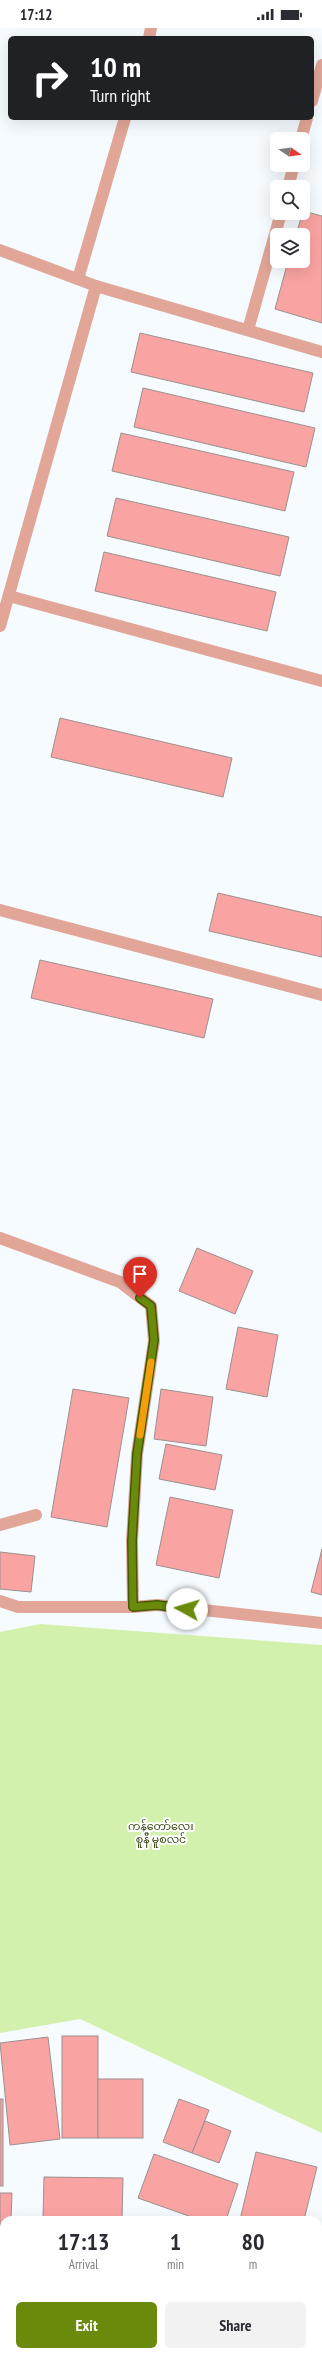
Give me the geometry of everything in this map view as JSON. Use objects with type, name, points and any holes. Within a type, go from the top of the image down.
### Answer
[{"type":"street","points":[[314,94],[322,65]]},
{"type":"street","points":[[78,279],[124,120]]},
{"type":"street","points":[[303,132],[306,120]]},
{"type":"street","points":[[248,330],[279,220]]},
{"type":"street","points":[[0,250],[96,286],[322,352]]},
{"type":"street","points":[[0,626],[96,286]]},
{"type":"street","points":[[8,596],[322,681]]},
{"type":"street","points":[[0,910],[322,995]]},
{"type":"street","points":[[0,1238],[120,1282],[151,1306],[154,1340],[137,1454],[132,1541],[133,1607]]},
{"type":"street","points":[[0,1525],[36,1515]]},
{"type":"street","points":[[0,1601],[18,1607],[133,1607],[157,1605],[322,1623]]},
{"type":"green space","name":"ကန်တော်လေး စူနီ မူစလင်","points":[[40,1624],[322,1645],[322,2133],[80,2019],[0,2033],[0,1632]]},
{"type":"building","points":[[310,213],[322,216],[322,323],[275,309],[286,268],[310,268],[310,228],[298,228],[300,220],[310,220]]},
{"type":"building","points":[[140,333],[313,373],[304,412],[131,372]]},
{"type":"building","points":[[143,388],[315,428],[306,467],[134,427]]},
{"type":"building","points":[[121,433],[294,472],[285,511],[112,471]]},
{"type":"building","points":[[116,498],[289,537],[280,576],[107,536]]},
{"type":"building","points":[[104,552],[276,592],[267,631],[95,591]]},
{"type":"building","points":[[60,718],[232,758],[223,797],[51,757]]},
{"type":"building","points":[[218,893],[322,917],[322,957],[209,931]]},
{"type":"building","points":[[40,960],[213,999],[204,1038],[31,998]]},
{"type":"building","points":[[197,1248],[253,1271],[235,1314],[179,1291]]},
{"type":"building","points":[[238,1327],[278,1335],[267,1397],[226,1389]]},
{"type":"building","points":[[73,1389],[129,1398],[107,1527],[51,1517]]},
{"type":"building","points":[[161,1389],[213,1397],[206,1446],[154,1439]]},
{"type":"building","points":[[166,1444],[222,1455],[215,1490],[159,1479]]},
{"type":"building","points":[[170,1497],[233,1510],[219,1578],[156,1565]]},
{"type":"building","points":[[322,1549],[322,1595],[311,1592]]},
{"type":"building","points":[[0,1552],[35,1556],[31,1592],[0,1589]]},
{"type":"building","points":[[62,2036],[98,2036],[98,2138],[62,2138]]},
{"type":"building","points":[[48,2037],[60,2139],[10,2145],[0,2043]]},
{"type":"building","points":[[98,2079],[143,2079],[143,2138],[98,2138]]},
{"type":"building","points":[[0,2099],[3,2099],[3,2186],[0,2186]]},
{"type":"building","points":[[179,2099],[209,2110],[192,2153],[163,2142]]},
{"type":"building","points":[[205,2121],[231,2131],[219,2163],[192,2153]]},
{"type":"building","points":[[256,2152],[317,2167],[305,2216],[241,2216]]},
{"type":"building","points":[[154,2154],[238,2184],[227,2216],[189,2216],[138,2198]]},
{"type":"building","points":[[44,2177],[123,2178],[122,2216],[43,2216]]},
{"type":"building","points":[[0,2193],[12,2193],[11,2216],[0,2216]]},
{"type":"slow traffic","points":[[140,1435],[151,1362]]},
{"type":"route","points":[[140,1298],[151,1306],[154,1340],[137,1454],[132,1541],[133,1607],[157,1605],[187,1609]]}]
